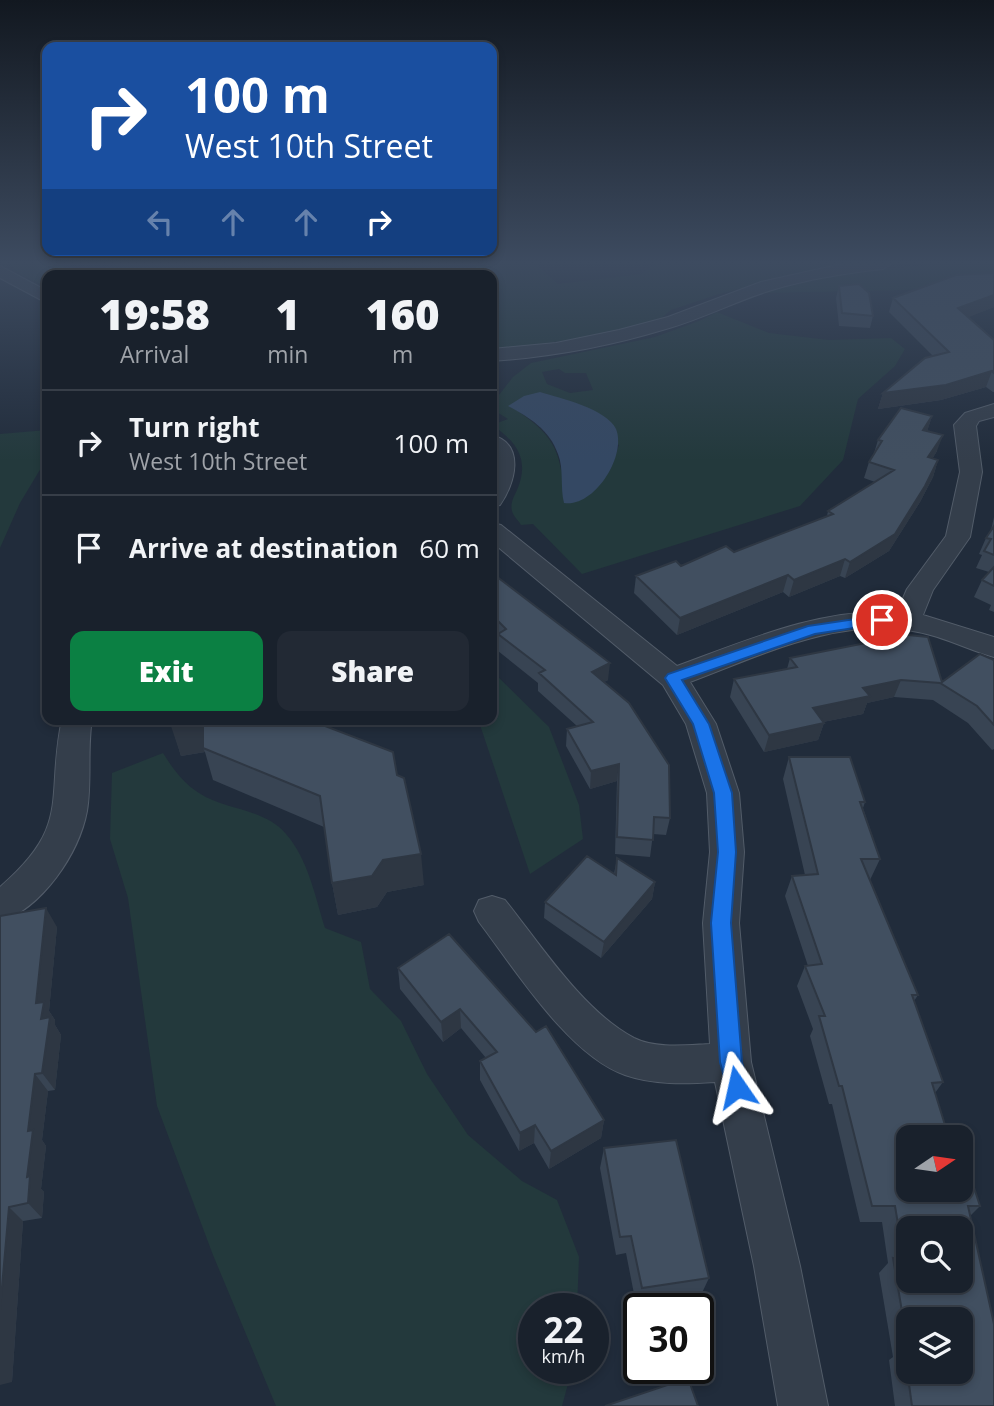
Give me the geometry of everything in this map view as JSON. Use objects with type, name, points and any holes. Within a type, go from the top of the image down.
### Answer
[{"type":"street","points":[[497,354],[552,349],[643,330]]},
{"type":"street","points":[[907,621],[920,589],[958,537],[971,472],[965,425],[972,417],[994,410]]},
{"type":"street","points":[[497,449],[506,470],[497,501]]},
{"type":"street","points":[[497,521],[673,678],[701,724],[723,793],[727,852],[721,923],[731,1062],[777,1266],[803,1406]]},
{"type":"street","points":[[673,678],[813,629],[857,621],[907,621],[954,633],[994,648]]},
{"type":"street","points":[[0,908],[36,875],[68,827],[76,725]]},
{"type":"street","points":[[492,911],[562,1002],[589,1029],[628,1057],[674,1065],[731,1062]]},
{"type":"green space","points":[[497,330],[619,330],[585,338],[497,349]]},
{"type":"green space","points":[[675,330],[761,330],[829,340],[891,338],[905,349],[895,366],[858,399],[843,460],[800,506],[582,574],[533,524],[521,525],[514,515],[512,503],[521,479],[521,461],[514,445],[497,429],[497,423],[508,419],[497,412],[497,398],[513,377],[531,363],[655,337]],"holes":[[[559,369],[565,373],[586,373],[593,390],[570,393],[547,384],[542,372]],[[509,405],[619,445],[610,470],[590,494],[561,470],[554,448],[543,432]]]},
{"type":"green space","points":[[42,430],[42,466],[20,503],[0,548],[0,434]]},
{"type":"green space","points":[[497,676],[549,727],[579,805],[583,839],[530,874],[480,725],[497,725]]},
{"type":"green space","points":[[163,753],[188,785],[199,793],[277,825],[300,855],[325,928],[361,942],[370,989],[401,1021],[427,1074],[468,1135],[522,1181],[557,1200],[579,1257],[578,1293],[518,1293],[518,1384],[568,1384],[562,1406],[276,1406],[213,1255],[157,1106],[128,898],[110,839],[112,773]]},
{"type":"water","points":[[540,392],[593,410],[611,422],[616,429],[617,453],[612,466],[597,489],[575,502],[564,503],[560,460],[550,438],[531,420],[508,406],[524,396]]},
{"type":"building","points":[[926,330],[982,330],[994,340],[994,373],[992,371],[946,385],[883,393],[925,358],[949,352]]},
{"type":"building","points":[[901,408],[932,416],[923,430],[943,435],[928,457],[938,460],[895,534],[850,562],[845,559],[794,580],[788,575],[680,618],[636,576],[676,561],[681,566],[726,546],[734,552],[833,514],[828,511],[894,470],[869,462],[882,441],[878,440]]},
{"type":"building","points":[[994,526],[994,555],[984,551],[991,539],[986,538]]},
{"type":"building","points":[[994,567],[994,586],[982,580]]},
{"type":"building","points":[[497,577],[610,663],[592,672],[629,703],[669,765],[670,818],[654,817],[653,840],[617,837],[619,764],[591,771],[567,729],[593,722],[539,673],[545,670],[498,634],[506,629],[497,620]]},
{"type":"building","points":[[868,631],[928,637],[942,682],[980,654],[994,660],[994,725],[977,706],[940,683],[901,680],[863,688],[870,696],[813,708],[824,723],[769,735],[734,679],[797,667],[790,658],[871,642]]},
{"type":"building","points":[[203,725],[323,725],[393,752],[397,775],[404,778],[421,854],[383,860],[372,876],[332,883],[320,796],[203,748]]},
{"type":"building","points":[[789,757],[850,757],[865,802],[860,802],[880,859],[861,859],[918,995],[912,995],[943,1082],[932,1083],[945,1125],[896,1125],[896,1202],[973,1202],[973,1184],[980,1206],[968,1206],[970,1216],[897,1216],[895,1206],[872,1206],[842,1086],[839,1086],[819,1016],[825,1016],[805,966],[822,964],[792,876],[818,874]]},
{"type":"building","points":[[587,856],[616,875],[617,858],[655,882],[604,942],[545,902]]},
{"type":"building","points":[[46,908],[36,1003],[44,1002],[41,1019],[50,1017],[42,1073],[35,1074],[28,1131],[33,1130],[27,1177],[30,1176],[28,1203],[9,1207],[0,1310],[0,916]]},
{"type":"building","points":[[449,934],[536,1032],[546,1026],[604,1120],[551,1151],[535,1125],[520,1133],[480,1061],[497,1052],[460,1009],[441,1022],[398,968]]},
{"type":"building","points":[[676,1140],[709,1278],[642,1288],[631,1236],[620,1237],[604,1148]]},
{"type":"building","points":[[973,1229],[994,1324],[994,1406],[912,1406],[909,1384],[973,1384],[973,1307],[901,1307],[899,1293],[973,1293]]},
{"type":"building","points":[[670,1384],[690,1384],[698,1406],[605,1406]]},
{"type":"route","points":[[737,1087],[731,1062],[721,923],[727,852],[723,793],[701,724],[673,678],[813,629],[857,621],[882,620]]}]
